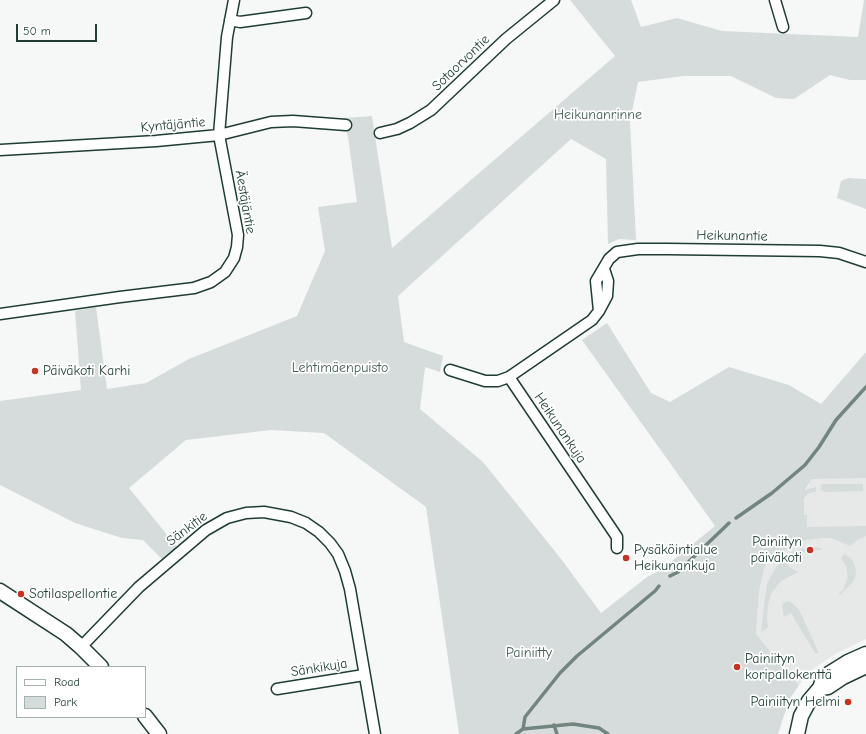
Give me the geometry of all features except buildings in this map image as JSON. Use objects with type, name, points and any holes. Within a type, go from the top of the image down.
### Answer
[{"type":"street","name":"Äestäjäntie","points":[[0,314],[194,288],[211,282],[225,272],[234,258],[238,235],[219,135],[230,20],[234,0]]},
{"type":"street","name":"Sotaorvontie","points":[[380,133],[397,129],[431,110],[506,39],[554,0]]},
{"type":"street","points":[[775,0],[783,26]]},
{"type":"street","points":[[230,20],[240,22],[306,13]]},
{"type":"street","name":"Kyntäjäntie","points":[[0,150],[219,135],[271,122],[293,121],[346,125]]},
{"type":"street","name":"Heikunantie","points":[[509,377],[592,320],[607,296],[608,280],[604,269],[609,260],[617,252],[638,249],[820,251],[839,253],[866,262]]},
{"type":"street","points":[[450,370],[485,381],[498,381],[509,377]]},
{"type":"street","name":"Heikunankuja","points":[[509,377],[617,537],[617,548]]},
{"type":"street","name":"Sänkitie","points":[[81,647],[139,587],[206,530],[227,518],[246,513],[264,512],[291,517],[319,532],[338,554],[345,571],[350,589],[375,734]]},
{"type":"street","points":[[0,591],[66,634],[100,666]]},
{"type":"street","points":[[796,734],[804,711],[809,701],[820,688],[824,677],[866,654]]},
{"type":"street","points":[[820,688],[828,687],[842,677],[866,666]]},
{"type":"street","name":"Sänkikuja","points":[[277,689],[364,675]]},
{"type":"street","points":[[146,717],[159,734]]},
{"type":"shaded area","name":"Painiityn päiväkoti","points":[[866,410],[866,639],[835,654],[809,672],[799,685],[756,634],[759,592],[766,561],[820,465]]},
{"type":"green space","points":[[570,0],[631,0],[641,27],[677,18],[722,31],[858,37],[864,0],[866,0],[866,80],[850,80],[830,75],[794,99],[776,98],[731,76],[683,76],[638,82],[630,121],[636,240],[619,239],[608,244],[606,159],[571,139],[398,296],[404,342],[443,356],[440,372],[425,367],[420,409],[483,462],[558,555],[601,613],[647,577],[661,570],[715,526],[582,340],[607,323],[651,393],[670,402],[729,367],[789,385],[821,404],[866,352],[866,478],[812,479],[805,490],[816,487],[816,492],[809,493],[804,498],[804,515],[807,515],[807,527],[866,526],[866,536],[857,540],[850,546],[832,538],[805,540],[789,547],[773,560],[766,561],[759,592],[756,634],[799,685],[791,697],[778,734],[459,734],[426,507],[324,433],[271,430],[186,440],[129,488],[177,547],[163,560],[143,540],[122,538],[75,523],[0,485],[0,401],[81,390],[75,311],[96,307],[107,389],[146,383],[189,359],[297,316],[325,251],[318,207],[357,202],[348,137],[343,118],[372,116],[392,248],[615,56]]},
{"type":"green space","points":[[848,178],[866,179],[866,209],[837,198],[841,181]]},
{"type":"green space","points":[[822,484],[863,484],[863,491],[824,492],[820,489]]},
{"type":"green space","points":[[811,547],[821,548],[821,550],[798,553],[791,559],[788,566],[798,572],[781,581],[771,594],[768,604],[768,627],[761,632],[767,584],[772,574],[777,566],[793,551]]},
{"type":"green space","points":[[844,554],[851,558],[856,571],[855,578],[851,584],[840,595],[839,593],[843,590],[848,577],[846,566],[841,558]]},
{"type":"green space","points":[[789,601],[799,610],[819,653],[815,653],[791,613],[784,617],[782,607],[783,603]]},
{"type":"waterway","points":[[736,518],[772,493],[805,465],[819,447],[836,420],[866,387]]},
{"type":"waterway","points":[[670,576],[678,572],[729,523]]},
{"type":"waterway","points":[[523,729],[525,717],[560,673],[577,656],[655,591],[659,586]]},
{"type":"waterway","points":[[516,734],[523,729],[573,724],[599,728],[608,734]]},
{"type":"waterway","points":[[554,725],[557,734]]},
{"type":"place","name":"Päiväkoti Karhi","points":[[35,371]]},
{"type":"place","name":"Painiityn päiväkoti","points":[[810,550]]},
{"type":"place","name":"Pysäköintialue Heikunankuja","points":[[626,558]]},
{"type":"place","name":"Sotilaspellontie","points":[[21,594]]},
{"type":"place","name":"Painiityn koripallokenttä","points":[[737,667]]},
{"type":"place","name":"Painiityn Helmi","points":[[848,702]]},
{"type":"park label","name":"Heikunanrinne","points":[[598,115]]},
{"type":"park label","name":"Lehtimäenpuisto","points":[[340,368]]},
{"type":"park label","name":"Painiitty","points":[[529,653]]}]
